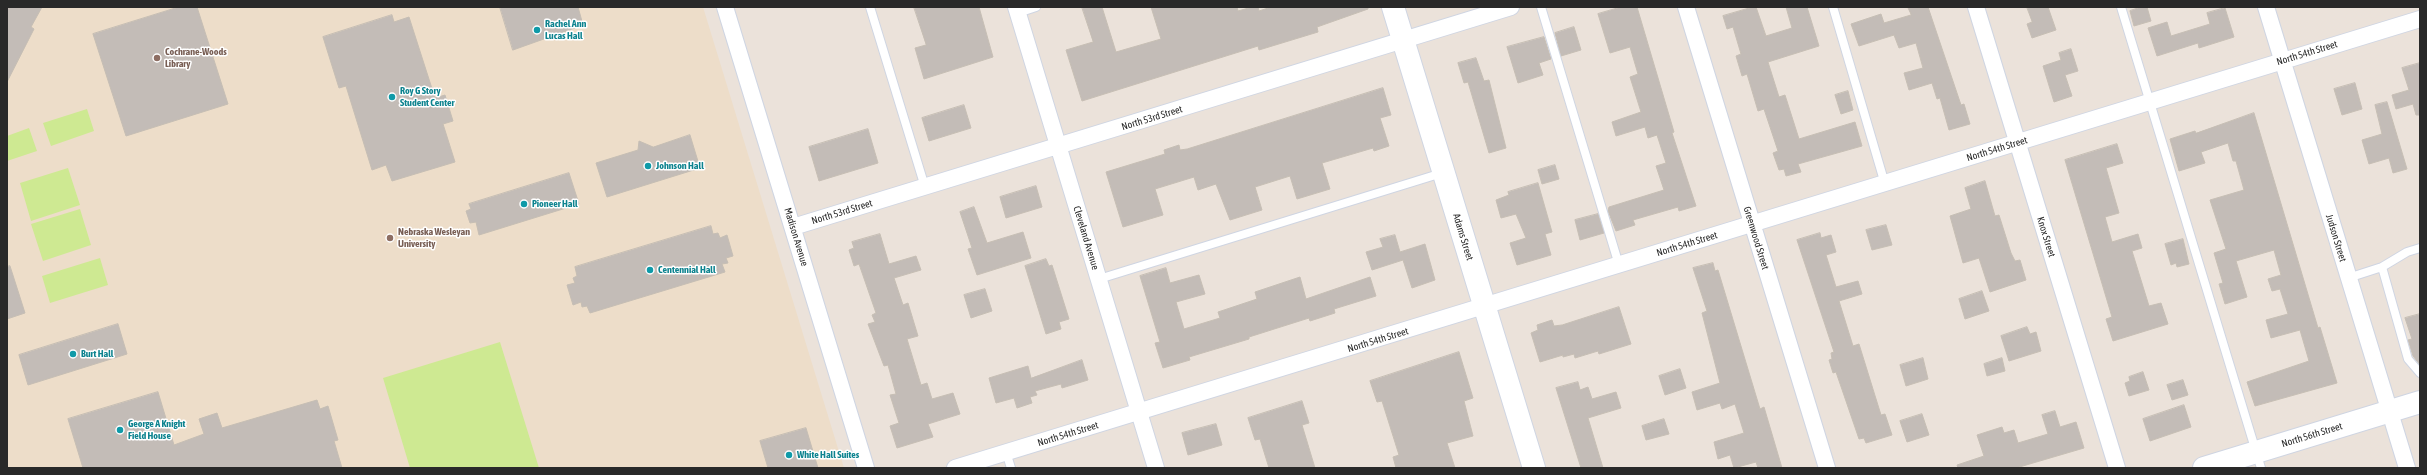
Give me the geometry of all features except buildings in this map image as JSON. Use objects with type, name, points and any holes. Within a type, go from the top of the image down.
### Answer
[{"type":"main road","name":"Adams Street","points":[[1393,7],[1534,468]]},
{"type":"main road","name":"North 56th Street","points":[[2204,468],[2259,460],[2389,411],[2420,402]]},
{"type":"street","name":"Madison Avenue","points":[[725,7],[866,468]]},
{"type":"street","name":"North 53rd Street","points":[[793,227],[1511,7]]},
{"type":"street","name":"Greenwood Street","points":[[1686,7],[1827,468]]},
{"type":"street","name":"Knox Street","points":[[1976,7],[2116,468]]},
{"type":"street","name":"Judson Street","points":[[2266,7],[2407,468]]},
{"type":"street","name":"Cleveland Avenue","points":[[1017,10],[1156,468]]},
{"type":"street","name":"North 54th Street","points":[[955,468],[2420,19]]},
{"type":"lane","points":[[870,7],[925,187]]},
{"type":"lane","points":[[1017,10],[1036,7]]},
{"type":"lane","points":[[1541,7],[1620,265]]},
{"type":"lane","points":[[1833,7],[1885,184]]},
{"type":"lane","points":[[2121,7],[2259,460]]},
{"type":"lane","points":[[1099,279],[1443,172]]},
{"type":"lane","points":[[2348,278],[2382,267],[2407,252],[2420,248]]},
{"type":"lane","points":[[2382,267],[2408,359],[2420,374]]},
{"type":"lane","points":[[1006,452],[1011,468]]},
{"type":"shaded area","name":"Nebraska Wesleyan University","points":[[7,7],[703,7],[844,468],[7,468]]},
{"type":"green space","points":[[87,109],[94,131],[51,146],[43,123]]},
{"type":"green space","points":[[29,128],[37,151],[7,161],[7,136]]},
{"type":"green space","points":[[68,168],[80,205],[31,221],[20,183]]},
{"type":"green space","points":[[80,209],[91,245],[43,261],[31,224]]},
{"type":"green space","points":[[100,258],[108,285],[50,303],[42,276]]},
{"type":"green space","points":[[500,342],[539,468],[410,468],[383,378]]},
{"type":"place","name":"Rachel Ann Lucas Hall","points":[[537,30]]},
{"type":"place","name":"Cochrane-Woods Library","points":[[157,58]]},
{"type":"place","name":"Roy G Story Student Center","points":[[392,97]]},
{"type":"place","name":"Johnson Hall","points":[[648,166]]},
{"type":"place","name":"Pioneer Hall","points":[[524,204]]},
{"type":"place","name":"Nebraska Wesleyan University","points":[[390,238]]},
{"type":"place","name":"Centennial Hall","points":[[650,270]]},
{"type":"place","name":"Burt Hall","points":[[73,354]]},
{"type":"place","name":"George A Knight Field House","points":[[120,430]]},
{"type":"place","name":"White Hall Suites","points":[[789,455]]}]
